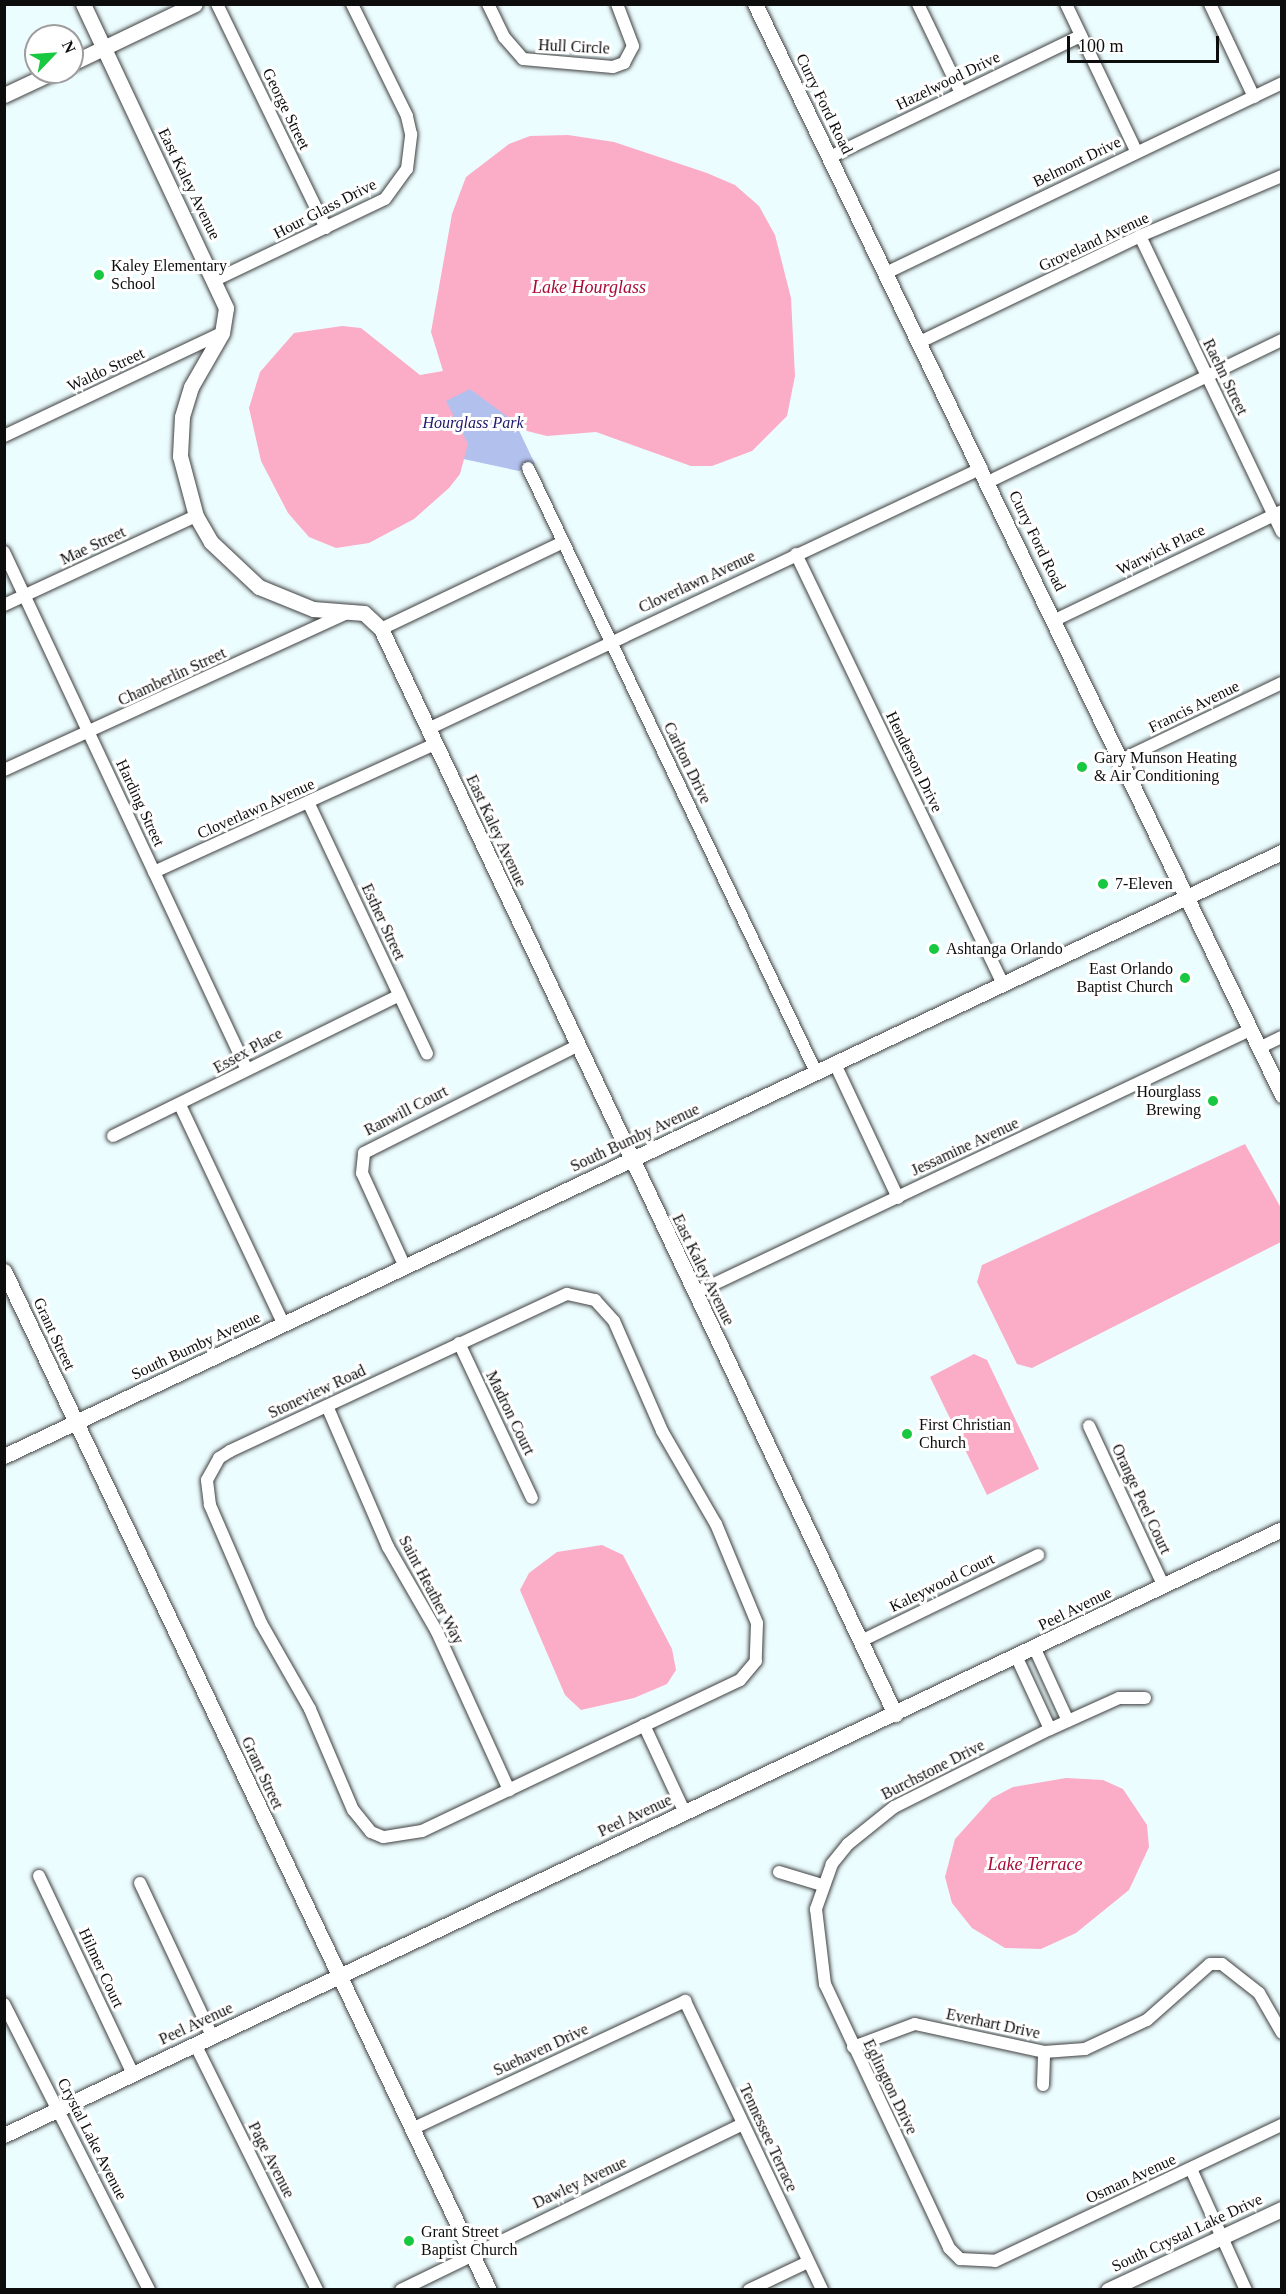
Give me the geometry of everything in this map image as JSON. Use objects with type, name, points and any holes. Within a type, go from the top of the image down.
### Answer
[{"type":"street","name":"East Kaley Avenue","points":[[82,4],[215,280],[226,308],[222,333],[191,387],[182,417],[180,456],[196,516],[212,542],[258,586],[313,609],[352,611],[374,619],[381,629],[895,1714]]},
{"type":"street","points":[[84,57],[195,4]]},
{"type":"street","name":"George Street","points":[[217,4],[326,228]]},
{"type":"street","name":"Hour Glass Drive","points":[[215,280],[385,199],[407,169],[411,153],[406,116],[352,4]]},
{"type":"street","name":"Hull Circle","points":[[488,4],[504,37],[523,59],[613,67],[624,63],[633,46],[617,4]]},
{"type":"street","name":"Curry Ford Road","points":[[755,4],[922,341],[1281,1095]]},
{"type":"street","points":[[918,4],[961,93]]},
{"type":"street","points":[[1066,4],[1136,151]]},
{"type":"street","points":[[1209,4],[1254,97]]},
{"type":"street","name":"Hazelwood Drive","points":[[830,157],[1080,36]]},
{"type":"street","points":[[4,95],[27,84]]},
{"type":"street","name":"Belmont Drive","points":[[888,272],[1136,151],[1281,84]]},
{"type":"street","name":"Groveland Avenue","points":[[922,341],[1140,236],[1281,176]]},
{"type":"street","name":"Raehn Street","points":[[1140,236],[1206,376],[1277,513],[1281,532]]},
{"type":"street","name":"Waldo Street","points":[[4,436],[222,333]]},
{"type":"street","name":"Cloverlawn Avenue","points":[[428,729],[796,554],[985,475],[1281,340]]},
{"type":"street","name":"Carlton Drive","points":[[528,468],[816,1072]]},
{"type":"street","name":"Warwick Place","points":[[1055,620],[1277,513]]},
{"type":"street","name":"Mae Street","points":[[4,605],[196,516]]},
{"type":"street","points":[[381,629],[563,542]]},
{"type":"street","name":"Harding Street","points":[[4,552],[246,1068]]},
{"type":"street","name":"Henderson Drive","points":[[796,554],[1003,985]]},
{"type":"street","name":"Chamberlin Street","points":[[4,770],[352,611]]},
{"type":"street","name":"Francis Avenue","points":[[1121,760],[1281,683]]},
{"type":"street","name":"Cloverlawn Avenue","points":[[154,872],[309,804],[435,744]]},
{"type":"street","name":"Esther Street","points":[[309,804],[427,1054]]},
{"type":"street","name":"South Bumby Avenue","points":[[4,1456],[1281,852]]},
{"type":"street","name":"Essex Place","points":[[113,1136],[180,1105],[246,1068],[399,995]]},
{"type":"street","name":"Jessamine Avenue","points":[[694,1293],[1250,1030]]},
{"type":"street","points":[[1259,1048],[1281,1037]]},
{"type":"street","name":"Ranwill Court","points":[[405,1267],[362,1173],[364,1153],[577,1046]]},
{"type":"street","points":[[835,1064],[898,1198]]},
{"type":"street","points":[[180,1105],[284,1325]]},
{"type":"street","name":"Grant Street","points":[[4,1271],[489,2289]]},
{"type":"street","name":"Stoneview Road","points":[[556,1296],[595,1300],[614,1321],[662,1431],[716,1524],[757,1623],[756,1661],[740,1680],[409,1836],[371,1832],[353,1810],[310,1709],[261,1623],[210,1505],[207,1480],[219,1458],[230,1451],[327,1406],[556,1296]]},
{"type":"street","name":"Madron Court","points":[[459,1343],[532,1498]]},
{"type":"street","name":"Saint Heather Way","points":[[327,1406],[388,1547],[437,1632],[508,1790]]},
{"type":"street","name":"Orange Peel Court","points":[[1089,1426],[1163,1585]]},
{"type":"street","name":"Peel Avenue","points":[[4,2135],[1017,1658],[1281,1529]]},
{"type":"street","name":"Kaleywood Court","points":[[861,1641],[1038,1555]]},
{"type":"street","points":[[1035,1649],[1068,1721]]},
{"type":"street","points":[[1017,1658],[1050,1730]]},
{"type":"street","name":"Burchstone Drive","points":[[822,1885],[848,1844],[894,1807],[1119,1698],[1145,1698]]},
{"type":"street","points":[[644,1725],[685,1813]]},
{"type":"street","points":[[779,1872],[822,1885]]},
{"type":"street","name":"Hilmer Court","points":[[39,1876],[133,2074]]},
{"type":"street","points":[[140,1883],[212,2036]]},
{"type":"street","name":"Eglington Drive","points":[[822,1885],[816,1909],[819,1959],[853,2047],[949,2247],[960,2259],[995,2261]]},
{"type":"street","name":"Everhart Drive","points":[[853,2047],[915,2024],[1044,2052],[1085,2049],[1119,2037],[1171,2002],[1210,1964],[1222,1964],[1259,1993],[1281,2033]]},
{"type":"street","name":"Suehaven Drive","points":[[412,2129],[685,2001]]},
{"type":"street","name":"Tennessee Terrace","points":[[685,2001],[822,2289]]},
{"type":"street","name":"Crystal Lake Avenue","points":[[4,2004],[61,2110],[149,2289]]},
{"type":"street","name":"Page Avenue","points":[[195,2044],[317,2289]]},
{"type":"street","points":[[1043,2085],[1044,2052]]},
{"type":"street","name":"Dawley Avenue","points":[[401,2289],[743,2124]]},
{"type":"street","name":"Osman Avenue","points":[[995,2261],[1281,2125]]},
{"type":"street","points":[[1191,2169],[1246,2289]]},
{"type":"street","name":"South Crystal Lake Drive","points":[[1108,2289],[1281,2209]]},
{"type":"street","points":[[749,2289],[808,2262]]},
{"type":"green space","name":"Hourglass Park","points":[[491,372],[535,464],[519,471],[356,436]]},
{"type":"water","name":"Lake Hourglass","points":[[568,135],[614,142],[707,173],[735,185],[759,206],[775,235],[791,298],[795,376],[787,416],[752,451],[712,466],[691,466],[596,432],[547,436],[527,431],[470,389],[446,401],[468,444],[460,474],[449,488],[414,519],[369,543],[336,548],[309,537],[288,513],[261,461],[249,408],[260,372],[294,333],[342,326],[361,328],[420,375],[443,371],[431,332],[452,214],[466,177],[509,144],[530,136]]},
{"type":"water","points":[[1245,1144],[1281,1208],[1281,1242],[1032,1368],[1017,1364],[977,1282],[982,1265]]},
{"type":"water","points":[[974,1354],[987,1360],[1039,1469],[987,1495],[930,1377]]},
{"type":"water","points":[[602,1545],[623,1555],[672,1649],[676,1670],[667,1684],[634,1698],[581,1710],[565,1695],[520,1590],[529,1573],[557,1552]]},
{"type":"water","name":"Lake Terrace","points":[[1066,1778],[1103,1780],[1123,1789],[1147,1825],[1149,1847],[1129,1890],[1076,1933],[1041,1949],[1005,1948],[972,1928],[952,1903],[945,1877],[955,1839],[992,1798],[1013,1787]]},
{"type":"place","name":"Kaley Elementary School","points":[[99,275]]},
{"type":"place","name":"Gary Munson Heating & Air Conditioning","points":[[1082,767]]},
{"type":"place","name":"7-Eleven","points":[[1103,884]]},
{"type":"place","name":"Ashtanga Orlando","points":[[934,949]]},
{"type":"place","name":"East Orlando Baptist Church","points":[[1185,978]]},
{"type":"place","name":"Hourglass Brewing","points":[[1213,1101]]},
{"type":"place","name":"First Christian Church","points":[[907,1434]]},
{"type":"place","name":"Grant Street Baptist Church","points":[[409,2241]]}]
